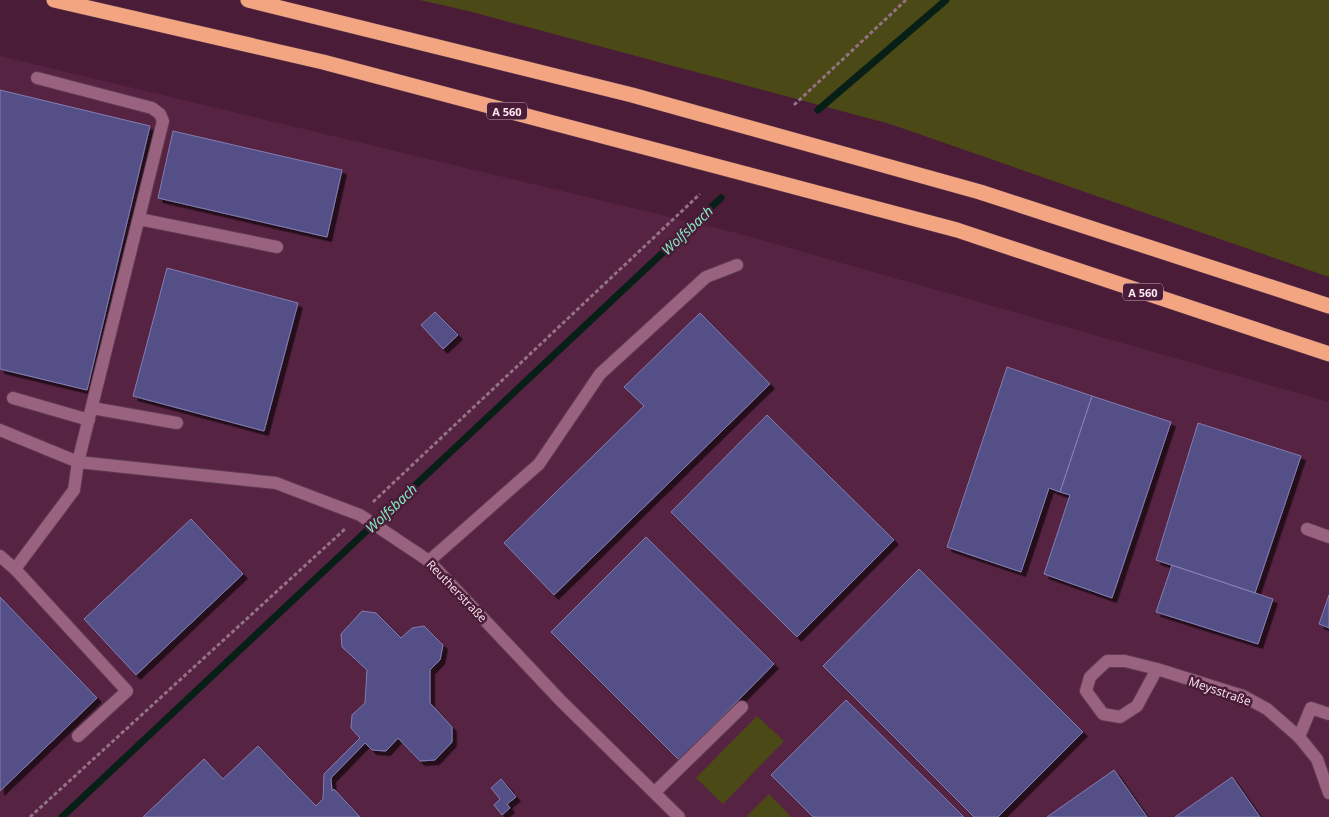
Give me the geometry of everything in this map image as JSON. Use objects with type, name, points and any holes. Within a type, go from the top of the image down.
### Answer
[{"type":"highway","name":"A 560","points":[[54,0],[323,62],[957,230],[1329,354]]},
{"type":"highway","points":[[248,0],[632,95],[980,192],[1329,306]]},
{"type":"street","points":[[15,569],[74,490],[78,462],[163,122],[160,114],[152,108],[37,78]]},
{"type":"street","points":[[139,219],[277,247]]},
{"type":"street","points":[[429,561],[539,464],[600,374],[706,277],[737,265]]},
{"type":"street","points":[[13,398],[90,414],[176,423]]},
{"type":"street","name":"Reutherstraße","points":[[0,430],[78,462],[276,483],[360,515],[429,561],[561,701],[679,817]]},
{"type":"street","points":[[1307,529],[1329,537]]},
{"type":"street","points":[[0,556],[15,569],[127,690],[78,736]]},
{"type":"street","name":"Meysstraße","points":[[1157,669],[1137,706],[1120,717],[1103,714],[1086,691],[1090,677],[1107,661],[1125,661],[1157,669],[1243,696],[1267,709],[1299,737],[1317,759],[1329,793]]},
{"type":"street","points":[[655,792],[742,707]]},
{"type":"street","points":[[1299,737],[1311,708],[1329,714]]},
{"type":"path","points":[[794,105],[906,0]]},
{"type":"path","points":[[30,817],[360,515],[700,194]]},
{"type":"shaded area","points":[[420,0],[1329,0],[1329,277],[890,124],[468,11]]},
{"type":"shaded area","points":[[0,56],[733,232],[1329,402],[1329,817],[0,817]]},
{"type":"shaded area","points":[[757,716],[784,741],[723,804],[696,778]]},
{"type":"shaded area","points":[[769,794],[791,817],[746,817]]},
{"type":"building","points":[[0,90],[150,126],[87,390],[0,369]]},
{"type":"building","points":[[173,131],[342,170],[327,237],[158,198]]},
{"type":"building","points":[[167,268],[298,303],[264,431],[133,396]]},
{"type":"building","points":[[435,312],[458,335],[443,349],[421,325]]},
{"type":"building","points":[[700,313],[770,384],[554,595],[504,543],[644,406],[624,387]]},
{"type":"building","points":[[1007,367],[1092,396],[1060,492],[1049,488],[1021,572],[947,547]]},
{"type":"building","points":[[1092,396],[1171,422],[1112,598],[1044,574],[1070,495],[1060,492]]},
{"type":"building","points":[[767,415],[894,540],[797,637],[671,512]]},
{"type":"building","points":[[1198,423],[1301,456],[1255,593],[1156,560]]},
{"type":"building","points":[[191,519],[243,574],[136,675],[84,619]]},
{"type":"building","points":[[646,537],[774,664],[679,760],[551,632]]},
{"type":"building","points":[[1172,565],[1273,599],[1258,644],[1156,612]]},
{"type":"building","points":[[919,569],[1083,732],[998,817],[974,817],[823,666]]},
{"type":"building","points":[[1329,595],[1329,628],[1319,624]]},
{"type":"building","points":[[0,597],[97,698],[0,791]]},
{"type":"building","points":[[362,611],[376,613],[401,638],[412,628],[424,626],[443,645],[440,660],[430,670],[430,703],[452,727],[452,742],[435,760],[420,761],[398,738],[386,751],[372,750],[365,743],[331,778],[332,791],[334,789],[360,817],[143,817],[204,759],[223,779],[258,746],[316,806],[323,799],[324,774],[360,738],[351,728],[352,715],[365,703],[367,670],[342,647],[341,634]]},
{"type":"building","points":[[846,700],[964,817],[813,817],[771,775]]},
{"type":"building","points":[[1114,770],[1147,817],[1047,817]]},
{"type":"building","points":[[1232,777],[1260,817],[1175,817]]},
{"type":"building","points":[[501,779],[516,797],[507,804],[510,808],[502,815],[494,805],[500,799],[491,788]]},
{"type":"waterway","name":"Wolfsbach","points":[[818,110],[946,0]]},
{"type":"waterway","name":"Wolfsbach","points":[[62,817],[721,198]]}]
